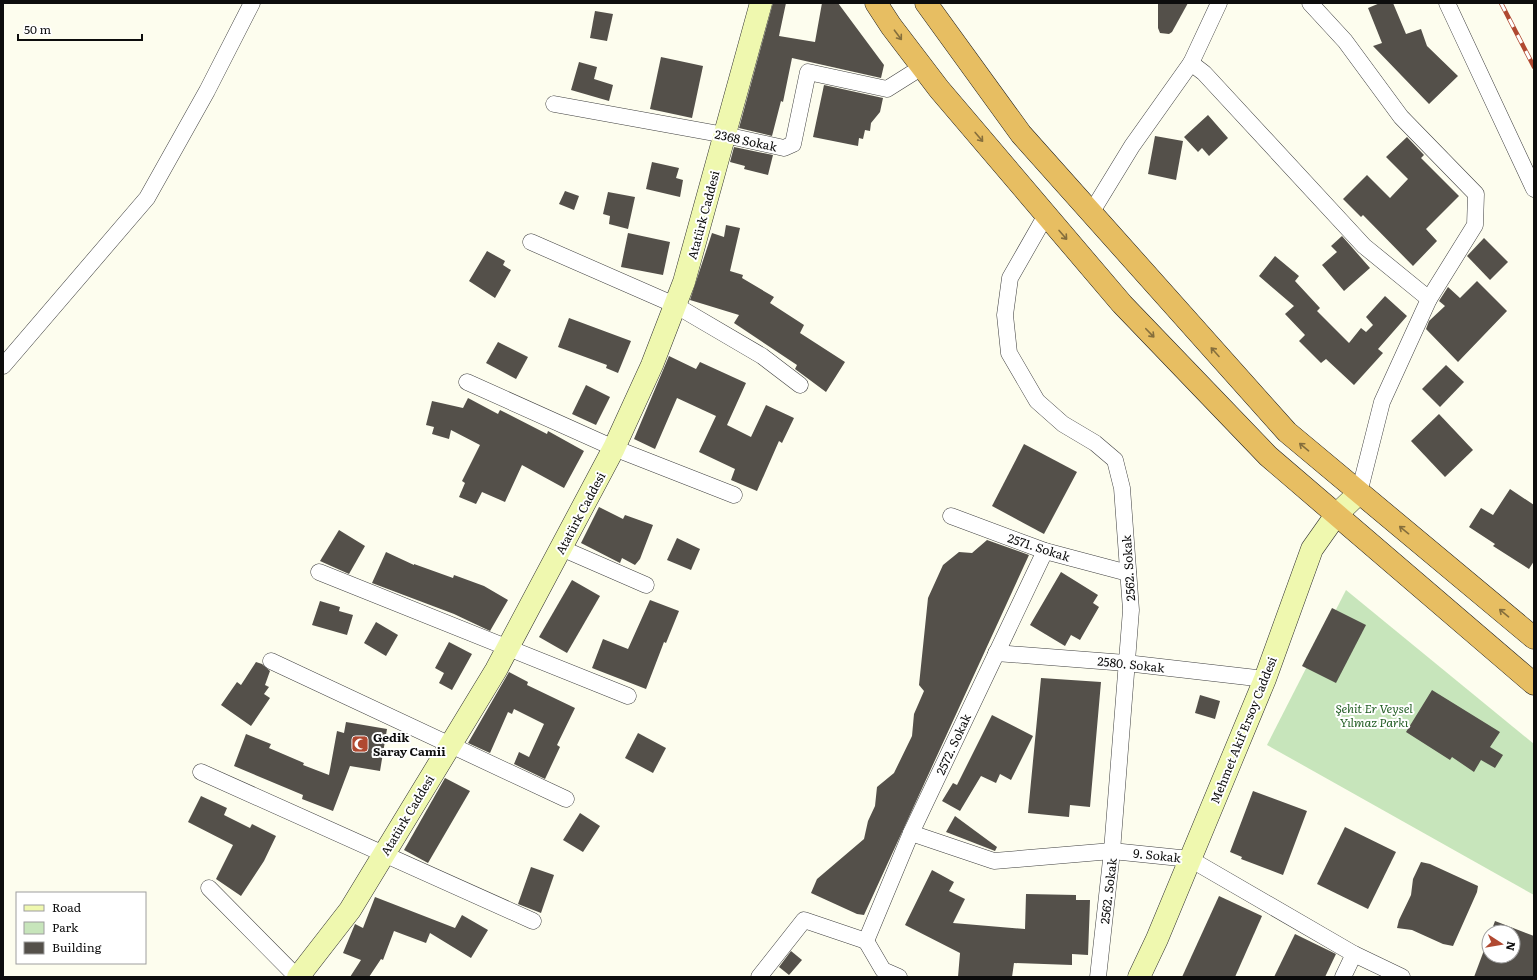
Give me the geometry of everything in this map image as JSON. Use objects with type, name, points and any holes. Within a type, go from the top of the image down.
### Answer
[{"type":"highway","points":[[876,3],[922,67],[1122,304],[1268,456],[1534,684]]},
{"type":"highway","points":[[926,3],[1020,134],[1287,432],[1534,638]]},
{"type":"street","points":[[3,366],[147,198],[207,91],[252,3]]},
{"type":"street","name":"Atatürk Caddesi","points":[[298,977],[350,910],[451,744],[507,648],[614,448],[652,365],[684,282],[760,3]]},
{"type":"street","points":[[1091,213],[1132,146],[1191,63],[1220,3]]},
{"type":"street","points":[[1310,3],[1345,41],[1401,117],[1476,194],[1475,225],[1429,299],[1382,402],[1359,493]]},
{"type":"street","points":[[1447,3],[1534,189]]},
{"type":"street","points":[[1191,63],[1209,78],[1364,246],[1429,299]]},
{"type":"street","name":"2368 Sokak","points":[[554,104],[725,134],[784,148],[793,144],[808,72],[888,89],[922,67]]},
{"type":"street","name":"2562. Sokak","points":[[1046,215],[1010,278],[1005,315],[1009,353],[1037,401],[1063,424],[1095,443],[1115,460],[1122,488],[1131,610],[1112,851],[1098,977]]},
{"type":"street","points":[[531,242],[675,305],[762,356],[800,385]]},
{"type":"street","points":[[467,382],[614,448],[734,495]]},
{"type":"street","name":"Mehmet Akif Ersoy Caddesi","points":[[1139,977],[1157,939],[1265,679],[1312,549],[1336,515],[1359,493]]},
{"type":"street","name":"2571. Sokak","points":[[951,516],[1045,551],[1128,573]]},
{"type":"street","points":[[561,548],[646,585]]},
{"type":"street","name":"2572. Sokak","points":[[866,940],[911,832],[1045,551]]},
{"type":"street","points":[[319,572],[628,696]]},
{"type":"street","name":"2580. Sokak","points":[[996,653],[1126,663],[1265,679]]},
{"type":"street","points":[[271,661],[566,799]]},
{"type":"street","points":[[201,772],[534,921]]},
{"type":"street","name":"9. Sokak","points":[[911,832],[994,861],[1112,851],[1190,859],[1354,954],[1402,977]]},
{"type":"street","points":[[209,888],[298,977]]},
{"type":"street","points":[[759,977],[804,920],[866,940],[883,970],[899,977]]},
{"type":"street","points":[[1343,977],[1354,954]]},
{"type":"green space","name":"Şehit Er Veysel Yılmaz Parkı","points":[[1346,590],[1534,744],[1534,895],[1267,745]]},
{"type":"building","points":[[773,3],[786,3],[779,36],[815,42],[822,3],[838,3],[884,65],[881,78],[792,58],[783,102],[781,101],[772,136],[739,128]]},
{"type":"building","points":[[1158,3],[1188,3],[1172,32],[1169,34],[1160,33],[1158,28]]},
{"type":"building","points":[[1380,3],[1393,3],[1406,34],[1421,29],[1427,46],[1458,76],[1429,104],[1373,46],[1382,43],[1368,8]]},
{"type":"building","points":[[595,11],[613,14],[607,41],[590,38]]},
{"type":"building","points":[[661,57],[703,66],[692,118],[650,109]]},
{"type":"building","points":[[579,62],[597,67],[594,79],[613,85],[609,101],[571,90]]},
{"type":"building","points":[[824,85],[883,98],[880,112],[871,123],[870,131],[865,130],[863,139],[859,138],[858,146],[813,137]]},
{"type":"building","points":[[1208,115],[1228,138],[1209,156],[1202,148],[1198,152],[1184,137]]},
{"type":"building","points":[[1155,136],[1183,141],[1176,180],[1148,174]]},
{"type":"building","points":[[1407,137],[1424,155],[1421,158],[1459,196],[1426,229],[1437,241],[1413,266],[1363,215],[1361,217],[1343,199],[1367,175],[1390,198],[1408,179],[1386,157]]},
{"type":"building","points":[[734,147],[773,155],[768,175],[744,169],[745,166],[730,162]]},
{"type":"building","points":[[652,162],[679,168],[676,178],[683,180],[680,197],[646,189]]},
{"type":"building","points":[[565,191],[579,196],[574,210],[559,204]]},
{"type":"building","points":[[608,192],[635,197],[628,229],[609,224],[610,216],[603,214]]},
{"type":"building","points":[[726,225],[740,228],[730,271],[743,275],[742,278],[774,297],[770,303],[804,325],[800,333],[845,362],[826,392],[795,369],[797,365],[734,323],[739,315],[690,300],[712,233],[724,237]]},
{"type":"building","points":[[628,233],[670,242],[663,275],[621,267]]},
{"type":"building","points":[[1342,236],[1370,268],[1344,291],[1322,265],[1337,252],[1331,246]]},
{"type":"building","points":[[1484,238],[1508,262],[1490,280],[1467,256]]},
{"type":"building","points":[[487,251],[505,261],[503,265],[511,270],[495,298],[469,281]]},
{"type":"building","points":[[1275,256],[1299,276],[1295,281],[1320,308],[1317,311],[1349,343],[1361,328],[1366,332],[1373,325],[1366,317],[1385,296],[1407,316],[1378,349],[1383,353],[1354,385],[1326,359],[1321,363],[1299,341],[1305,335],[1285,314],[1294,306],[1259,276]]},
{"type":"building","points":[[1477,281],[1507,311],[1458,362],[1426,329],[1429,321],[1445,306],[1439,301],[1448,287],[1460,298]]},
{"type":"building","points":[[569,318],[631,341],[618,373],[606,368],[607,365],[558,347]]},
{"type":"building","points":[[498,342],[528,357],[516,379],[486,363]]},
{"type":"building","points":[[669,356],[696,369],[700,362],[746,383],[727,425],[751,437],[766,405],[794,418],[782,443],[779,441],[757,491],[731,480],[735,469],[699,452],[716,416],[677,398],[655,449],[634,439]]},
{"type":"building","points":[[1446,365],[1464,382],[1440,407],[1422,389]]},
{"type":"building","points":[[586,385],[610,397],[596,425],[572,414]]},
{"type":"building","points":[[468,398],[498,414],[500,410],[547,434],[548,431],[584,451],[564,488],[522,465],[505,502],[482,492],[476,504],[459,497],[465,483],[462,481],[480,445],[451,430],[449,439],[432,434],[434,427],[426,425],[432,401],[463,408]]},
{"type":"building","points":[[1439,414],[1473,450],[1445,477],[1411,441]]},
{"type":"building","points":[[1024,444],[1077,472],[1044,534],[992,506]]},
{"type":"building","points":[[1510,489],[1534,505],[1534,561],[1529,569],[1493,546],[1495,544],[1469,527],[1481,508],[1493,515]]},
{"type":"building","points":[[599,507],[623,519],[625,515],[653,525],[640,559],[635,565],[622,558],[620,563],[581,543]]},
{"type":"building","points":[[339,530],[365,546],[349,574],[320,561]]},
{"type":"building","points":[[677,538],[700,549],[691,570],[667,560]]},
{"type":"building","points":[[987,540],[1029,555],[864,915],[857,914],[811,893],[817,879],[864,839],[868,821],[875,806],[877,787],[894,773],[912,736],[914,714],[924,691],[919,685],[928,598],[943,565],[959,552],[972,553]]},
{"type":"building","points":[[386,552],[414,565],[453,578],[454,575],[484,586],[508,600],[490,631],[454,614],[372,583]]},
{"type":"building","points":[[1061,572],[1098,595],[1093,603],[1099,607],[1080,640],[1071,635],[1065,646],[1030,625]]},
{"type":"building","points":[[572,580],[600,596],[567,653],[539,637]]},
{"type":"building","points":[[650,600],[679,611],[666,643],[664,642],[646,689],[592,668],[603,639],[628,649]]},
{"type":"building","points":[[320,601],[340,607],[339,611],[353,615],[347,635],[312,625]]},
{"type":"building","points":[[1332,608],[1366,625],[1336,683],[1302,666]]},
{"type":"building","points":[[376,622],[398,635],[386,656],[364,643]]},
{"type":"building","points":[[449,642],[472,654],[452,690],[439,683],[444,673],[435,668]]},
{"type":"building","points":[[256,662],[262,664],[270,671],[265,685],[269,687],[264,694],[270,698],[251,726],[221,705],[237,682],[241,685]]},
{"type":"building","points":[[509,672],[528,682],[527,685],[575,708],[557,745],[560,747],[545,779],[514,764],[519,752],[529,757],[544,724],[514,709],[512,714],[508,712],[490,753],[468,743]]},
{"type":"building","points":[[1041,678],[1101,682],[1090,807],[1070,805],[1069,817],[1028,813]]},
{"type":"building","points":[[1432,690],[1500,732],[1490,747],[1503,755],[1495,768],[1481,760],[1474,772],[1452,757],[1450,760],[1406,732]]},
{"type":"building","points":[[1200,695],[1220,701],[1215,719],[1195,713]]},
{"type":"building","points":[[992,715],[1033,736],[1011,780],[1000,774],[996,783],[981,776],[960,811],[942,801],[953,783],[957,785]]},
{"type":"building","points":[[346,722],[387,729],[380,771],[350,766],[333,811],[302,799],[303,795],[234,766],[246,734],[271,744],[269,748],[304,763],[303,765],[329,775],[337,731],[344,733]]},
{"type":"building","points":[[638,733],[666,748],[653,773],[625,758]]},
{"type":"building","points":[[445,778],[470,791],[428,863],[404,850]]},
{"type":"building","points":[[1253,791],[1307,811],[1283,875],[1241,859],[1242,857],[1230,852]]},
{"type":"building","points":[[201,796],[227,808],[224,815],[250,828],[252,824],[276,836],[264,861],[241,896],[216,879],[233,845],[188,822]]},
{"type":"building","points":[[580,813],[600,826],[583,852],[563,840]]},
{"type":"building","points":[[955,816],[997,847],[995,851],[946,832]]},
{"type":"building","points":[[1345,827],[1396,852],[1368,909],[1317,884]]},
{"type":"building","points":[[1421,862],[1430,864],[1478,886],[1477,892],[1453,946],[1443,944],[1412,930],[1397,928],[1399,920],[1411,895],[1413,879]]},
{"type":"building","points":[[531,867],[554,875],[541,913],[518,904]]},
{"type":"building","points":[[932,870],[954,882],[949,891],[965,899],[953,923],[1025,929],[1026,894],[1076,895],[1076,900],[1090,900],[1088,955],[1072,954],[1072,965],[1014,963],[1012,977],[958,977],[960,953],[905,925]]},
{"type":"building","points":[[1219,896],[1262,916],[1235,977],[1182,977]]},
{"type":"building","points":[[375,897],[455,928],[462,915],[488,930],[471,958],[430,933],[426,943],[394,931],[383,960],[381,959],[369,977],[350,977],[361,960],[343,953],[355,924],[363,928]]},
{"type":"building","points":[[1495,921],[1503,924],[1494,924]]},
{"type":"building","points":[[1521,931],[1534,936],[1534,977],[1474,977],[1481,958],[1481,964],[1521,964]]},
{"type":"building","points":[[1295,934],[1336,954],[1325,977],[1274,977]]},
{"type":"building","points":[[791,951],[802,960],[789,975],[779,967]]},
{"type":"railway","points":[[1501,3],[1534,67]]},
{"type":"place","name":"Gedik Saray Camii","points":[[360,744]]}]
